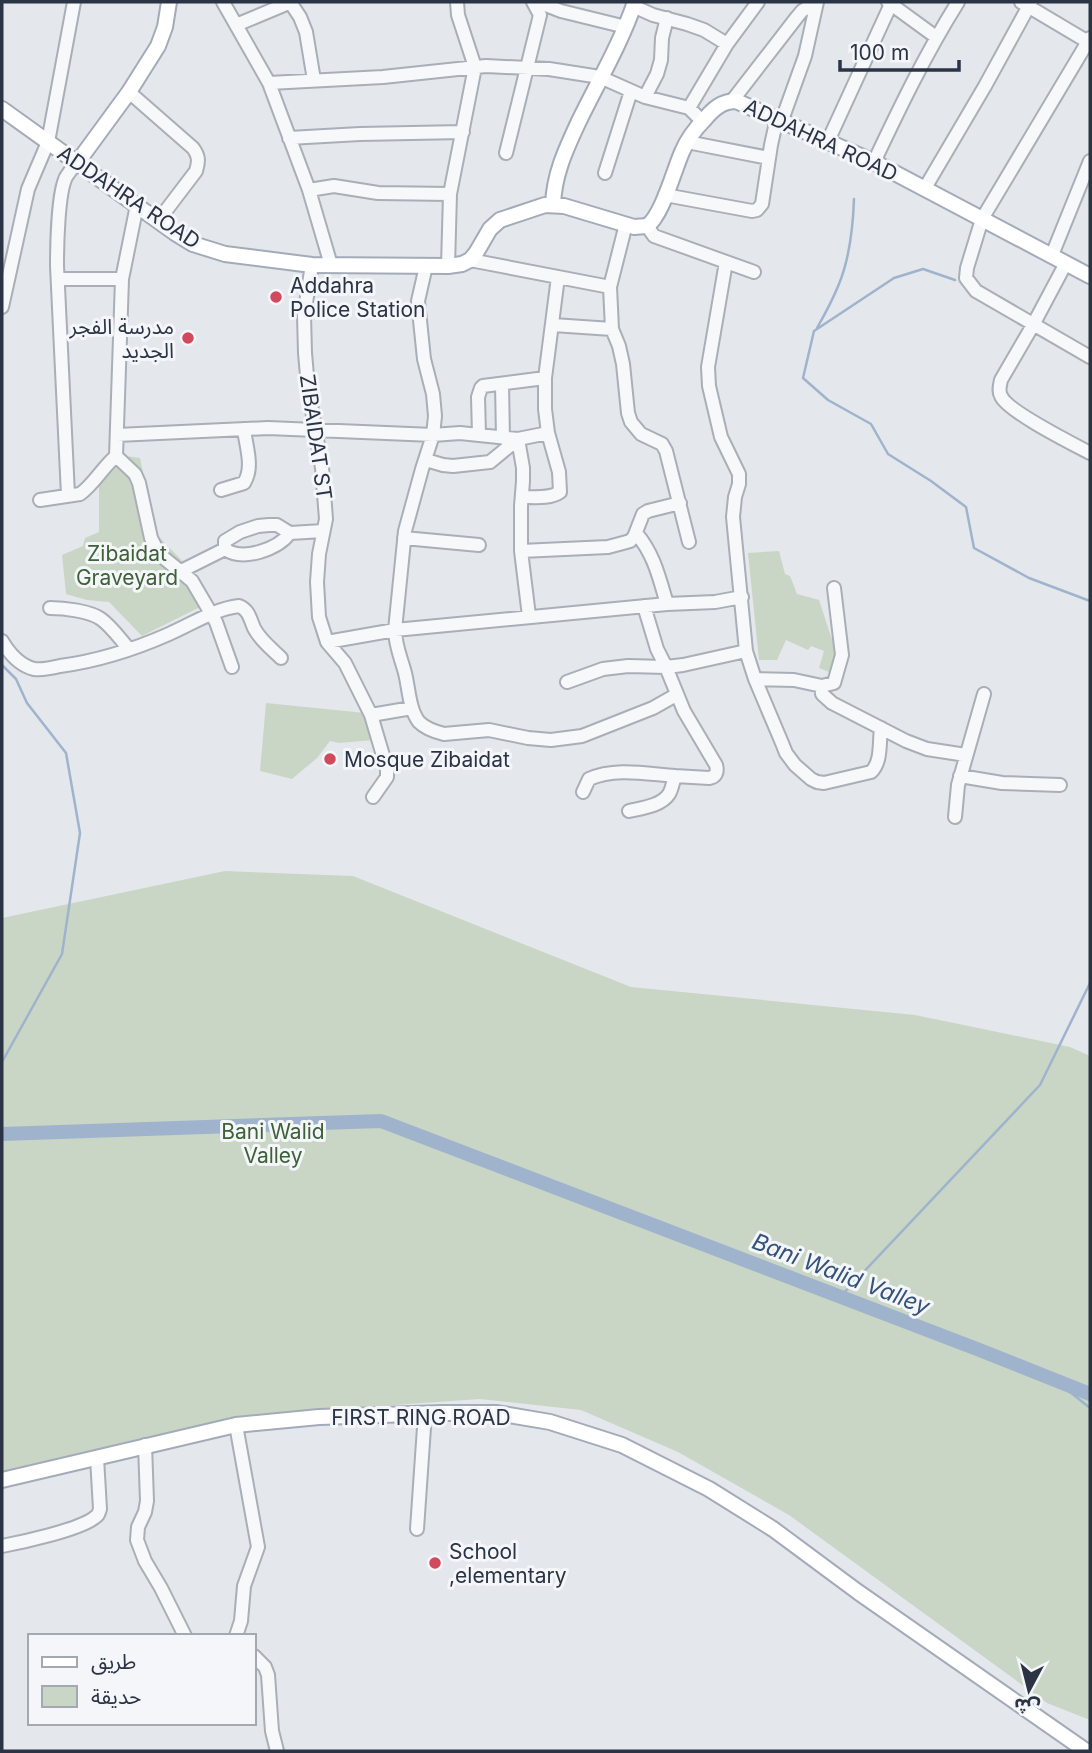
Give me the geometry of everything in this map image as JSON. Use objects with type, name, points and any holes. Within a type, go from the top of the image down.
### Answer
[{"type":"main road","points":[[77,163],[129,92],[162,38],[169,2]]},
{"type":"main road","points":[[553,205],[554,186],[561,159],[626,27],[634,4]]},
{"type":"main road","name":"ADDAHRA ROAD","points":[[647,226],[656,217],[687,142],[721,104],[732,101],[780,119],[874,162],[1090,276]]},
{"type":"main road","name":"ADDAHRA ROAD","points":[[2,108],[158,220],[208,250],[312,265],[426,266],[462,264],[470,260]]},
{"type":"main road","points":[[470,260],[497,222],[538,207],[564,206],[638,228],[647,226]]},
{"type":"main road","name":"FIRST RING ROAD","points":[[2,1480],[236,1425],[319,1417],[425,1413],[497,1413],[550,1422],[622,1445],[709,1489],[773,1529],[1086,1751]]},
{"type":"street","points":[[2,307],[28,189],[48,142],[74,2]]},
{"type":"street","points":[[223,2],[268,82],[309,190],[331,265]]},
{"type":"street","points":[[236,25],[290,2],[306,32],[314,80]]},
{"type":"street","points":[[449,265],[450,194],[475,67],[458,15],[457,2]]},
{"type":"street","points":[[506,153],[540,15],[536,2],[562,6],[626,27]]},
{"type":"street","points":[[689,108],[727,44],[758,2]]},
{"type":"street","points":[[732,101],[802,11],[817,2]]},
{"type":"street","points":[[664,195],[752,211],[762,204],[769,159],[780,119],[805,56],[817,2]]},
{"type":"street","points":[[874,162],[907,91],[958,2]]},
{"type":"street","points":[[828,141],[889,3],[936,37]]},
{"type":"street","points":[[925,188],[985,86],[1026,3],[1089,41],[982,219],[966,278],[976,291],[1090,357]]},
{"type":"street","points":[[634,4],[653,15],[704,30],[727,44]]},
{"type":"street","points":[[645,97],[661,61],[662,38],[667,18]]},
{"type":"street","points":[[268,82],[383,77],[475,67],[528,67],[600,77],[645,97],[689,108],[703,107],[707,117]]},
{"type":"street","points":[[606,173],[631,91]]},
{"type":"street","points":[[129,92],[198,155],[196,171],[158,220]]},
{"type":"street","points":[[289,138],[463,132]]},
{"type":"street","points":[[687,142],[769,159]]},
{"type":"street","points":[[1052,255],[1090,161]]},
{"type":"street","points":[[68,495],[58,239],[65,178],[77,163]]},
{"type":"street","points":[[309,190],[334,186],[378,193],[450,194]]},
{"type":"street","points":[[40,500],[85,491],[116,456],[121,279],[137,205]]},
{"type":"street","points":[[626,224],[610,288],[612,329],[623,364],[628,413],[631,422],[641,434],[662,444],[666,451],[689,542]]},
{"type":"street","points":[[647,226],[654,236],[754,272]]},
{"type":"street","points":[[470,260],[610,288]]},
{"type":"street","points":[[726,262],[708,367],[709,386],[721,438],[739,474],[733,517],[746,651],[786,753],[795,765],[817,782],[829,783],[872,772],[878,763],[881,728]]},
{"type":"street","points":[[1066,263],[1001,380],[999,389],[1000,396],[1017,412],[1090,453]]},
{"type":"street","name":"ZIBAIDAT ST","points":[[312,265],[304,315],[308,387],[317,430],[325,494],[326,519],[317,582],[319,617],[327,642],[345,663],[371,715],[387,769],[387,777],[373,797]]},
{"type":"street","points":[[426,266],[418,301],[424,359],[435,415],[433,435],[404,538],[395,629],[395,639],[412,708],[420,723],[444,734],[489,730],[551,740],[589,733],[653,708],[676,695]]},
{"type":"street","points":[[522,497],[551,496],[560,492],[559,472],[548,433],[545,410],[545,378],[558,277]]},
{"type":"street","points":[[58,279],[121,279]]},
{"type":"street","points":[[553,325],[612,329]]},
{"type":"street","points":[[479,434],[479,391],[484,386],[545,378]]},
{"type":"street","points":[[502,384],[503,438]]},
{"type":"street","points":[[117,436],[268,428],[433,435],[460,433],[518,439],[548,433]]},
{"type":"street","points":[[221,490],[244,483],[248,477],[250,471],[244,429]]},
{"type":"street","points":[[426,460],[453,466],[490,462],[518,439]]},
{"type":"street","points":[[518,439],[523,468],[521,551],[529,616]]},
{"type":"street","points":[[116,456],[135,474],[139,483],[151,538],[159,554],[192,581],[211,614],[232,667]]},
{"type":"street","points":[[521,551],[608,547],[630,541],[643,514],[680,503]]},
{"type":"street","points":[[225,549],[225,541],[232,536],[258,526],[276,525],[290,533],[323,531]]},
{"type":"street","points":[[225,549],[236,554],[250,554],[276,547],[290,533]]},
{"type":"street","points":[[636,533],[653,558],[667,604]]},
{"type":"street","points":[[404,538],[479,545]]},
{"type":"street","points":[[181,571],[225,549]]},
{"type":"street","points":[[755,678],[794,680],[821,686],[834,683],[842,655],[834,588]]},
{"type":"street","points":[[327,642],[395,629],[715,602],[742,597]]},
{"type":"street","points":[[583,792],[589,779],[611,773],[709,778],[716,775],[717,769],[676,695],[657,649],[644,606]]},
{"type":"street","points":[[2,641],[22,664],[42,669],[100,659],[169,634],[211,614],[243,607],[260,637],[281,658]]},
{"type":"street","points":[[50,608],[97,616],[129,649]]},
{"type":"street","points":[[566,682],[603,669],[683,665],[746,651]]},
{"type":"street","points":[[821,686],[825,699],[927,750],[966,755]]},
{"type":"street","points":[[955,817],[960,776],[984,694]]},
{"type":"street","points":[[371,715],[412,708]]},
{"type":"street","points":[[629,811],[651,806],[666,798],[675,776]]},
{"type":"street","points":[[960,776],[1002,783],[1060,785]]},
{"type":"street","points":[[417,1529],[425,1413]]},
{"type":"street","points":[[236,1425],[258,1547],[244,1586],[241,1621],[237,1634]]},
{"type":"street","points":[[145,1445],[147,1500],[138,1527],[137,1540],[145,1561],[184,1634]]},
{"type":"street","points":[[2,1546],[93,1520],[100,1509],[97,1458]]},
{"type":"street","points":[[256,1658],[265,1667],[268,1675],[272,1731],[277,1751]]},
{"type":"green space","name":"Zibaidat Graveyard","points":[[119,455],[140,458],[155,533],[197,576],[202,606],[142,636],[109,602],[66,594],[62,555],[83,546],[85,538],[99,532],[99,479]]},
{"type":"green space","points":[[779,551],[785,574],[790,576],[797,594],[819,600],[837,655],[829,672],[819,668],[824,651],[811,646],[808,650],[786,640],[777,660],[759,660],[748,553]]},
{"type":"green space","points":[[266,703],[365,713],[374,740],[339,743],[330,741],[317,758],[292,779],[260,771]]},
{"type":"green space","name":"Bani Walid Valley","points":[[225,871],[353,876],[631,987],[915,1015],[1070,1047],[1090,1056],[1090,1720],[1047,1703],[789,1515],[678,1452],[581,1410],[480,1399],[252,1415],[2,1479],[2,918]]},
{"type":"waterway","points":[[817,328],[843,274],[852,232],[854,199]]},
{"type":"waterway","points":[[955,280],[923,269],[894,278],[814,331],[803,378],[828,400],[871,424],[888,454],[966,507],[974,548],[1029,578],[1090,601]]},
{"type":"waterway","points":[[2,665],[16,679],[27,703],[66,753],[80,833],[62,954],[2,1062]]},
{"type":"waterway","points":[[840,1297],[1040,1085],[1090,983]]},
{"type":"waterway","name":"Bani Walid Valley","points":[[2,1134],[381,1121],[1090,1394]]},
{"type":"waterway","points":[[1055,1380],[1090,1408]]},
{"type":"place","name":"Addahra Police Station","points":[[276,297]]},
{"type":"place","name":"مدرسة الفجر الجديد","points":[[188,338]]},
{"type":"place","name":"Mosque Zibaidat","points":[[330,759]]},
{"type":"place","name":"School ,elementary","points":[[435,1563]]}]
